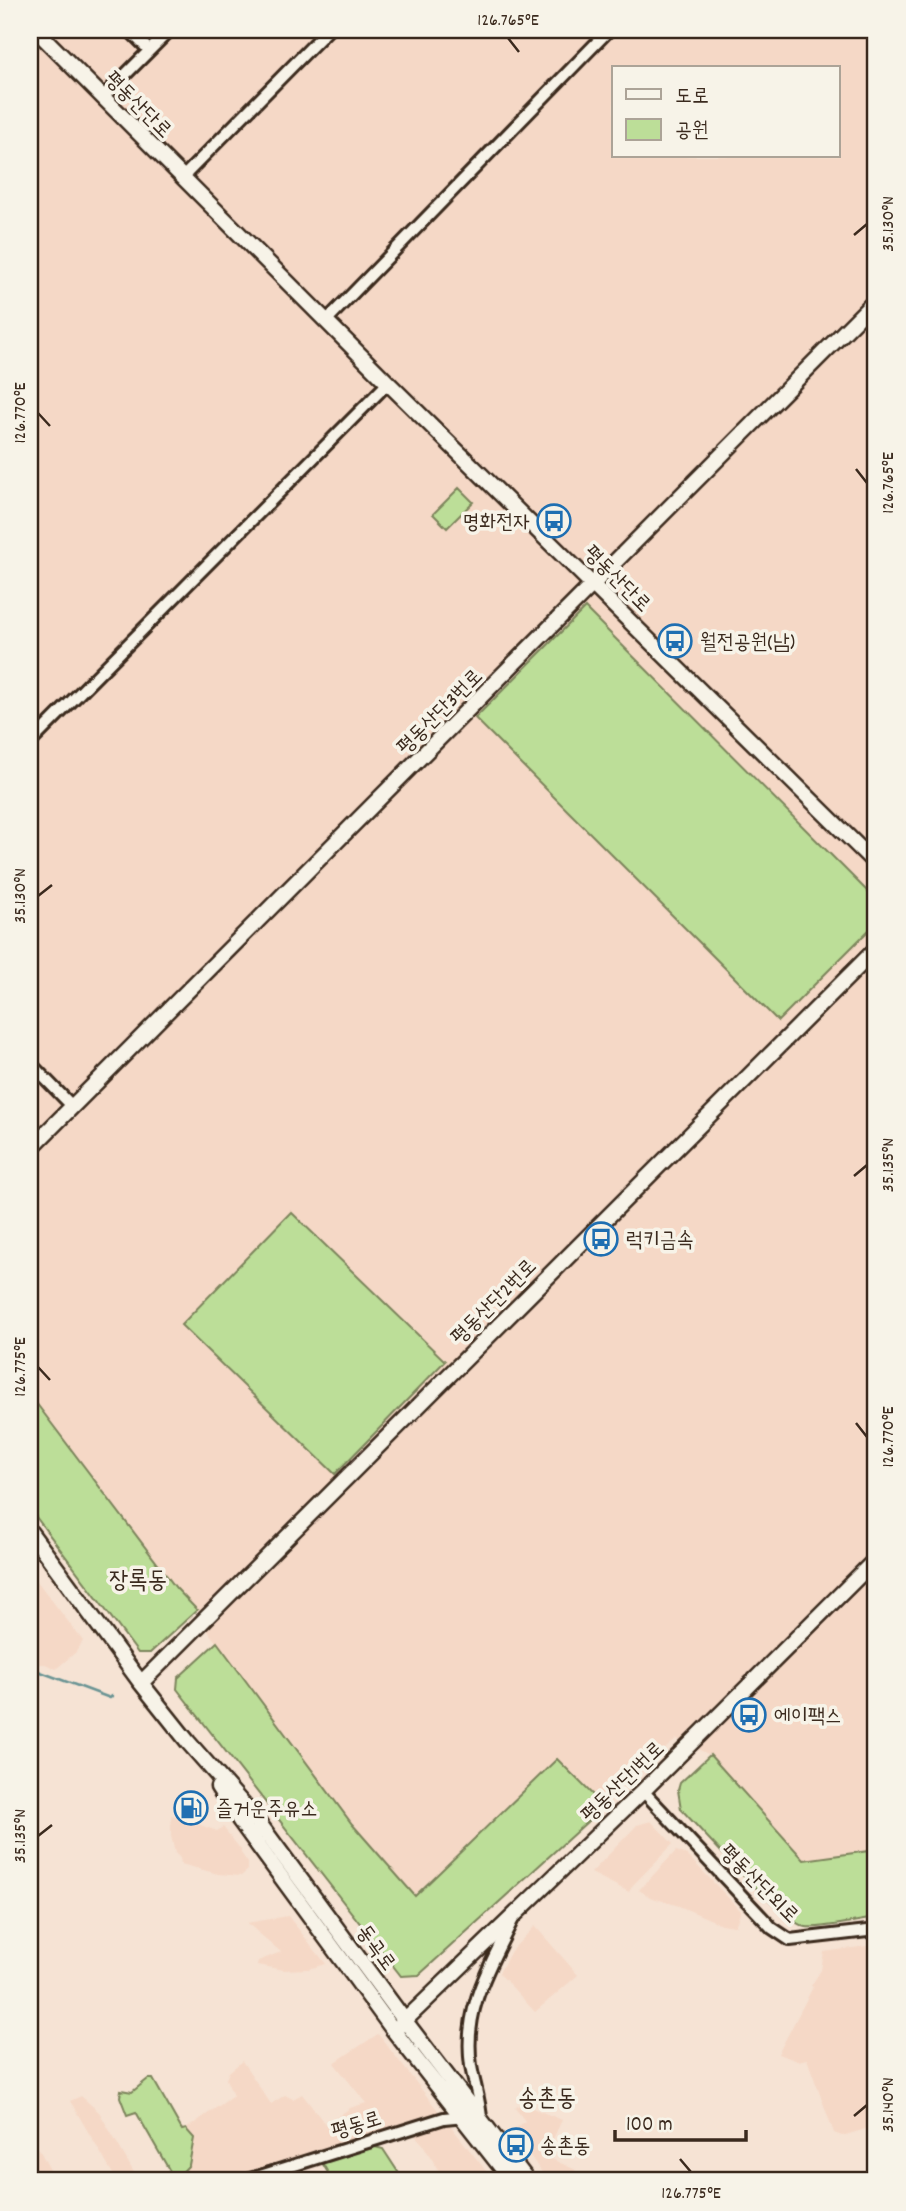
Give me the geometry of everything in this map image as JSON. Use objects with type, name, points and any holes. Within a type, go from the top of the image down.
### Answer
[{"type":"street","name":"평동산단로","points":[[36,30],[388,383],[595,584],[876,864]]},
{"type":"street","points":[[129,30],[149,50]]},
{"type":"street","points":[[102,98],[170,30]]},
{"type":"street","points":[[183,177],[328,30]]},
{"type":"street","points":[[326,321],[609,30]]},
{"type":"street","name":"평동산단3번로","points":[[30,1149],[876,300]]},
{"type":"street","points":[[30,743],[388,383]]},
{"type":"street","name":"평동산단2번로","points":[[141,1683],[876,949]]},
{"type":"street","points":[[30,1063],[72,1107]]},
{"type":"street","name":"동곡로","points":[[30,1532],[141,1683],[188,1742],[256,1819],[507,2180]]},
{"type":"street","name":"평동산단1번로","points":[[400,2026],[643,1791],[876,1559]]},
{"type":"street","name":"평동산단외로","points":[[643,1791],[772,1928],[790,1940],[876,1930]]},
{"type":"street","points":[[481,2119],[478,2090],[471,2066],[470,2031],[479,1987],[517,1912]]},
{"type":"street","name":"동곡로","points":[[400,2026],[481,2119],[528,2181]]},
{"type":"street","name":"평동로","points":[[244,2181],[332,2152],[461,2115],[481,2119]]},
{"type":"shaded area","points":[[30,30],[876,30],[876,1850],[804,1860],[710,1755],[677,1739],[600,1802],[557,1760],[415,1897],[352,1824],[210,1634],[197,1610],[176,1588],[30,1395]]},
{"type":"shaded area","points":[[30,1572],[83,1641],[76,1652],[56,1669],[30,1662]]},
{"type":"shaded area","points":[[171,1815],[190,1819],[217,1831],[223,1827],[241,1850],[248,1863],[248,1870],[241,1876],[218,1874],[181,1864],[171,1836]]},
{"type":"shaded area","points":[[651,1821],[673,1844],[629,1892],[591,1873],[637,1825]]},
{"type":"shaded area","points":[[676,1851],[687,1855],[741,1911],[735,1926],[721,1924],[650,1897],[639,1890]]},
{"type":"shaded area","points":[[288,1916],[326,1964],[308,1969],[283,1970],[257,1965],[258,1961],[281,1952],[247,1923]]},
{"type":"shaded area","points":[[535,1926],[578,1975],[535,2012],[499,1973],[511,1951]]},
{"type":"shaded area","points":[[867,1946],[876,1985],[876,2126],[842,2136],[834,2133],[807,2059],[798,2061],[778,2054],[821,1970],[824,1952]]},
{"type":"shaded area","points":[[378,2034],[440,2113],[234,2181],[175,2181],[189,2165],[192,2154],[194,2138],[186,2129],[233,2096],[226,2079],[229,2072],[242,2061],[271,2104],[285,2095],[293,2099],[302,2094],[326,2125],[350,2108],[366,2103],[334,2063]]},
{"type":"shaded area","points":[[81,2096],[99,2112],[139,2181],[117,2181],[70,2101]]},
{"type":"shaded area","points":[[523,2102],[562,2120],[545,2156],[576,2170],[570,2177],[545,2177],[512,2130],[525,2121],[515,2108]]},
{"type":"shaded area","points":[[446,2120],[494,2181],[445,2181],[422,2143],[411,2131]]},
{"type":"shaded area","points":[[30,2141],[40,2151],[50,2170],[47,2178],[49,2181],[38,2181],[30,2175]]},
{"type":"green space","points":[[459,488],[473,502],[447,528],[433,514]]},
{"type":"green space","points":[[585,608],[876,900],[876,923],[778,1021],[475,718]]},
{"type":"green space","points":[[291,1212],[445,1361],[335,1474],[181,1325]]},
{"type":"green space","points":[[30,1395],[176,1588],[197,1610],[150,1653],[138,1653],[30,1509]]},
{"type":"green space","points":[[217,1642],[352,1824],[415,1896],[557,1759],[600,1802],[599,1811],[419,1975],[401,1976],[177,1689],[178,1678]]},
{"type":"green space","points":[[710,1755],[804,1860],[876,1850],[876,1918],[831,1926],[806,1927],[781,1911],[763,1894],[681,1809],[678,1790],[680,1783]]},
{"type":"green space","points":[[148,2079],[153,2079],[182,2130],[186,2129],[194,2138],[189,2165],[175,2180],[136,2112],[127,2115],[120,2097],[121,2090],[132,2092]]},
{"type":"green space","points":[[368,2145],[383,2149],[400,2175],[399,2180],[333,2181],[321,2161]]},
{"type":"waterway","points":[[30,1668],[110,1698],[112,1696]]},
{"type":"place","name":"명화전자","points":[[554,521]]},
{"type":"place","name":"월전공원(남)","points":[[675,641]]},
{"type":"place","name":"럭키금속","points":[[601,1239]]},
{"type":"place","name":"에이팩스","points":[[749,1715]]},
{"type":"place","name":"즐거운주유소","points":[[191,1808]]},
{"type":"place","name":"송촌동","points":[[516,2145]]},
{"type":"district","name":"장록동","points":[[138,1579]]},
{"type":"district","name":"송촌동","points":[[547,2097]]}]
